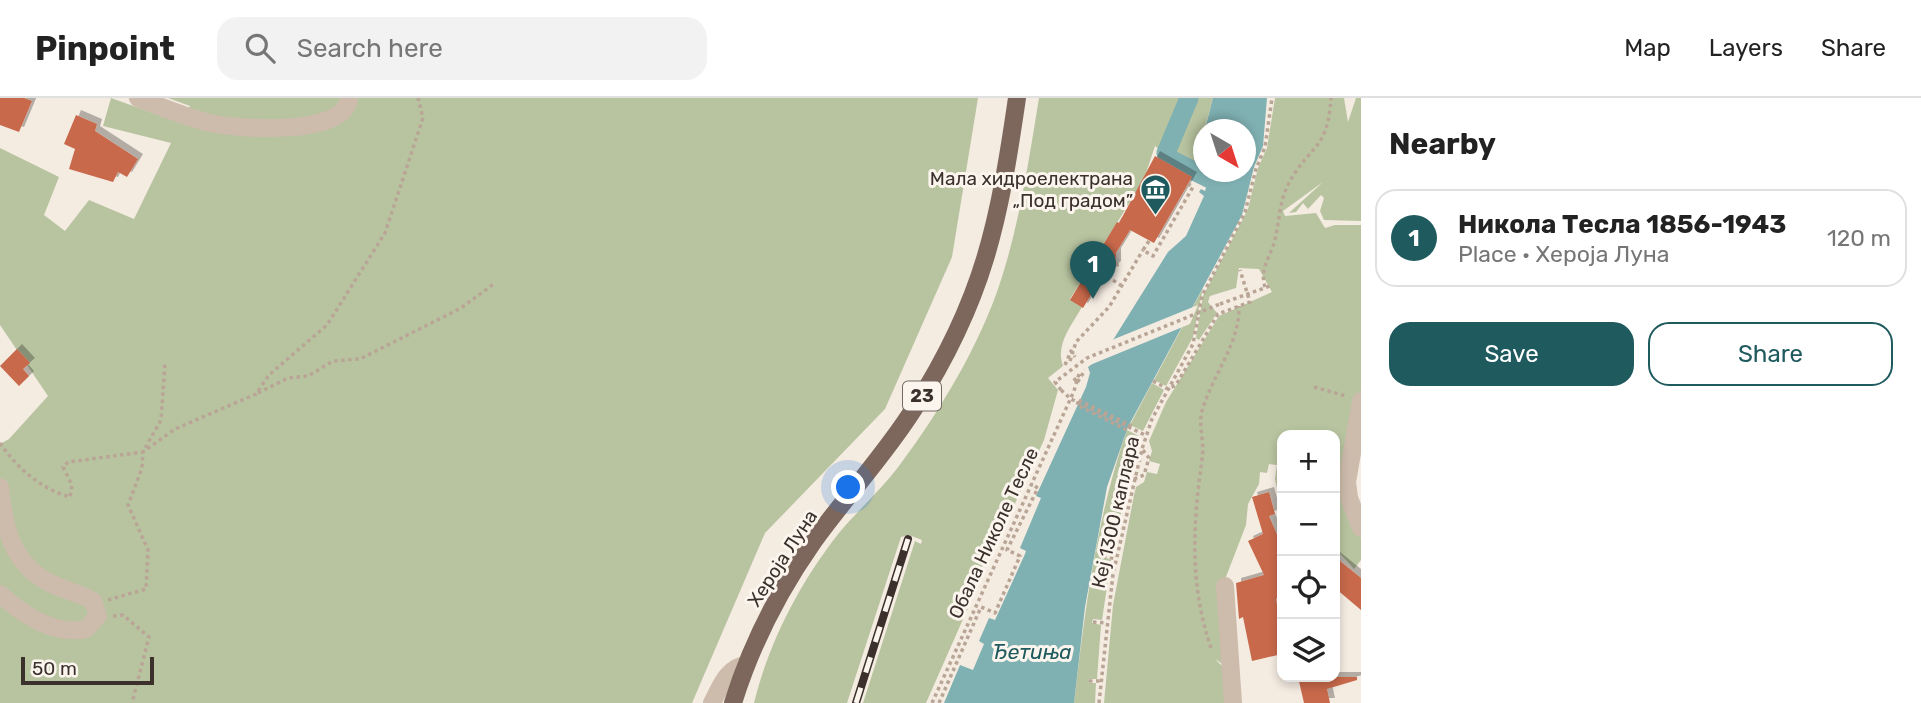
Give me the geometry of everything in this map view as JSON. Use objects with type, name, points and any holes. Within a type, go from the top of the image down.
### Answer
[{"type":"main road","name":"Хероја Луна","points":[[733,703],[746,664],[788,580],[915,407],[971,305],[1000,208],[1017,98]]},
{"type":"street","points":[[138,98],[214,123],[252,128],[328,122],[342,113],[349,98]]},
{"type":"street","points":[[1361,402],[1347,482],[1349,498],[1361,528]]},
{"type":"street","points":[[0,487],[9,539],[20,559],[43,579],[97,611],[86,629],[58,628],[25,613],[0,594]]},
{"type":"street","points":[[1225,586],[1233,703]]},
{"type":"street","points":[[712,703],[727,676],[741,664],[746,664]]},
{"type":"path","points":[[256,394],[269,375],[327,325],[385,233],[423,118],[418,98]]},
{"type":"path","name":"Кеј 1300 каплара","points":[[1099,703],[1116,559],[1133,480],[1146,436],[1195,337],[1202,296],[1245,212],[1255,169],[1265,147],[1272,98]]},
{"type":"path","points":[[1146,436],[1071,399],[1055,383],[1087,358],[1267,286],[1263,271],[1273,246],[1285,191],[1320,144],[1329,122],[1331,98]]},
{"type":"path","points":[[1143,250],[1153,256],[1193,187],[1188,184]]},
{"type":"path","points":[[1065,365],[1081,335],[1109,307],[1149,241]]},
{"type":"path","points":[[1113,258],[1117,261],[1117,267],[1105,275],[1122,286]]},
{"type":"path","points":[[1153,381],[1168,389],[1177,384],[1218,314],[1250,302],[1240,270]]},
{"type":"path","points":[[0,443],[22,470],[55,493],[70,498],[72,485],[63,467],[68,462],[143,452],[175,429],[288,378],[308,376],[332,361],[360,359],[460,308],[495,283]]},
{"type":"path","points":[[1230,669],[1215,658],[1202,627],[1197,597],[1195,518],[1202,458],[1202,411],[1208,392],[1227,356],[1239,306]]},
{"type":"path","points":[[1072,351],[1075,357]]},
{"type":"path","points":[[1070,361],[1072,351]]},
{"type":"path","points":[[97,611],[146,589],[148,550],[128,505],[142,468],[143,452],[161,420],[165,364]]},
{"type":"path","points":[[1077,383],[1084,370]]},
{"type":"path","name":"Обала Николе Тесле","points":[[932,703],[1071,399],[1079,374]]},
{"type":"path","points":[[1074,378],[1077,383]]},
{"type":"path","points":[[1314,387],[1361,402]]},
{"type":"path","points":[[1133,480],[1144,475],[1147,466],[1149,458],[1142,449]]},
{"type":"path","points":[[1020,556],[1007,550],[1038,488],[1031,484]]},
{"type":"path","points":[[1116,496],[1128,498]]},
{"type":"path","points":[[992,619],[1023,550]]},
{"type":"path","points":[[1103,556],[1116,559]]},
{"type":"path","points":[[939,703],[981,607],[995,613]]},
{"type":"path","points":[[97,611],[123,615],[149,636],[132,703]]},
{"type":"path","points":[[1093,622],[1107,623]]},
{"type":"path","points":[[1089,681],[1101,681]]},
{"type":"green space","points":[[111,98],[181,123],[190,106],[168,98],[978,98],[952,257],[885,409],[765,533],[692,703],[0,703],[0,444],[9,439],[48,396],[0,325],[0,148],[59,177],[44,215],[65,231],[89,200],[134,219],[171,143],[103,126]]},
{"type":"green space","points":[[1039,98],[1183,98],[1161,151],[1155,146],[1144,179],[1070,299],[1082,307],[1063,342],[1063,366],[1048,378],[1058,390],[1044,440],[997,543],[985,560],[970,596],[971,601],[926,703],[863,703],[915,541],[921,544],[922,540],[909,535],[901,537],[847,703],[754,703],[777,635],[811,572],[839,533],[892,475],[914,445],[958,377],[982,329],[1001,280],[1014,235]]},
{"type":"green space","points":[[1195,98],[1213,98],[1207,119],[1193,119],[1193,162],[1171,155]]},
{"type":"green space","points":[[1275,98],[1344,98],[1348,122],[1356,98],[1361,98],[1361,221],[1324,220],[1320,211],[1324,198],[1321,195],[1308,209],[1303,203],[1296,212],[1289,213],[1323,182],[1283,211],[1285,216],[1316,213],[1325,228],[1335,225],[1361,225],[1361,390],[1349,512],[1361,538],[1361,560],[1354,569],[1340,554],[1340,430],[1277,430],[1277,465],[1269,464],[1267,473],[1260,472],[1259,484],[1248,504],[1246,525],[1224,582],[1224,665],[1215,659],[1223,667],[1228,703],[1104,703],[1113,605],[1134,495],[1136,487],[1144,482],[1147,472],[1157,474],[1160,464],[1149,461],[1152,451],[1149,441],[1166,402],[1219,316],[1272,292],[1259,269],[1239,268],[1236,288],[1210,296],[1208,302],[1217,313],[1199,340],[1196,338],[1203,296],[1248,209],[1258,168],[1267,148]]},
{"type":"green space","points":[[1203,288],[1193,337],[1166,386],[1154,380]]},
{"type":"green space","points":[[1152,383],[1164,390],[1143,431],[1130,425]]},
{"type":"green space","points":[[1127,430],[1141,437],[1125,495],[1116,494],[1116,498],[1124,499],[1112,555],[1103,556],[1111,560],[1102,620],[1093,619],[1092,623],[1101,625],[1097,679],[1089,679],[1089,683],[1096,683],[1095,703],[1074,703],[1087,599],[1100,531],[1116,463]]},
{"type":"water","name":"Ђетиња","points":[[1213,98],[1267,98],[1263,146],[1256,162],[1256,119],[1208,119]]},
{"type":"water","name":"Ђетиња","points":[[1208,182],[1250,182],[1242,215],[1128,427],[1107,487],[1085,607],[1074,703],[944,703],[960,665],[973,670],[984,644],[979,641],[989,618],[995,620],[1025,554],[1026,551],[1020,548],[1041,498],[1036,496],[1086,387],[1090,373],[1088,367],[1103,356],[1168,252],[1186,236],[1204,196],[1199,192],[1201,189],[1205,191]]},
{"type":"pier","points":[[1198,305],[1190,324],[1090,365],[1089,361],[1100,354],[1107,342]]},
{"type":"building","points":[[0,98],[24,98],[32,101],[19,132],[0,125]]},
{"type":"building","points":[[76,115],[97,124],[95,131],[138,159],[127,177],[118,172],[113,182],[69,169],[75,149],[64,144]]},
{"type":"building","points":[[1155,156],[1192,177],[1154,243],[1130,230],[1116,253],[1116,266],[1102,277],[1083,308],[1070,300],[1117,222],[1119,223]]},
{"type":"building","points":[[17,349],[30,363],[23,369],[29,376],[19,386],[0,366]]},
{"type":"building","points":[[1269,492],[1275,514],[1269,516],[1277,534],[1277,655],[1252,661],[1243,617],[1239,619],[1236,583],[1264,575],[1248,541],[1263,534],[1252,497]]},
{"type":"building","points":[[1340,561],[1361,578],[1361,610],[1340,592]]},
{"type":"building","points":[[1340,677],[1357,677],[1357,680],[1327,689],[1330,703],[1304,703],[1299,682],[1340,682]]},
{"type":"waterway","points":[[1166,153],[1189,98]]},
{"type":"waterway","points":[[1170,159],[1226,187]]},
{"type":"railway","points":[[856,703],[908,539]]},
{"type":"place","name":"Мала хидроелектрана „Под градом”","points":[[1156,216]]},
{"type":"place","name":"Никола Тесла 1856-1943","points":[[1093,299]]}]
